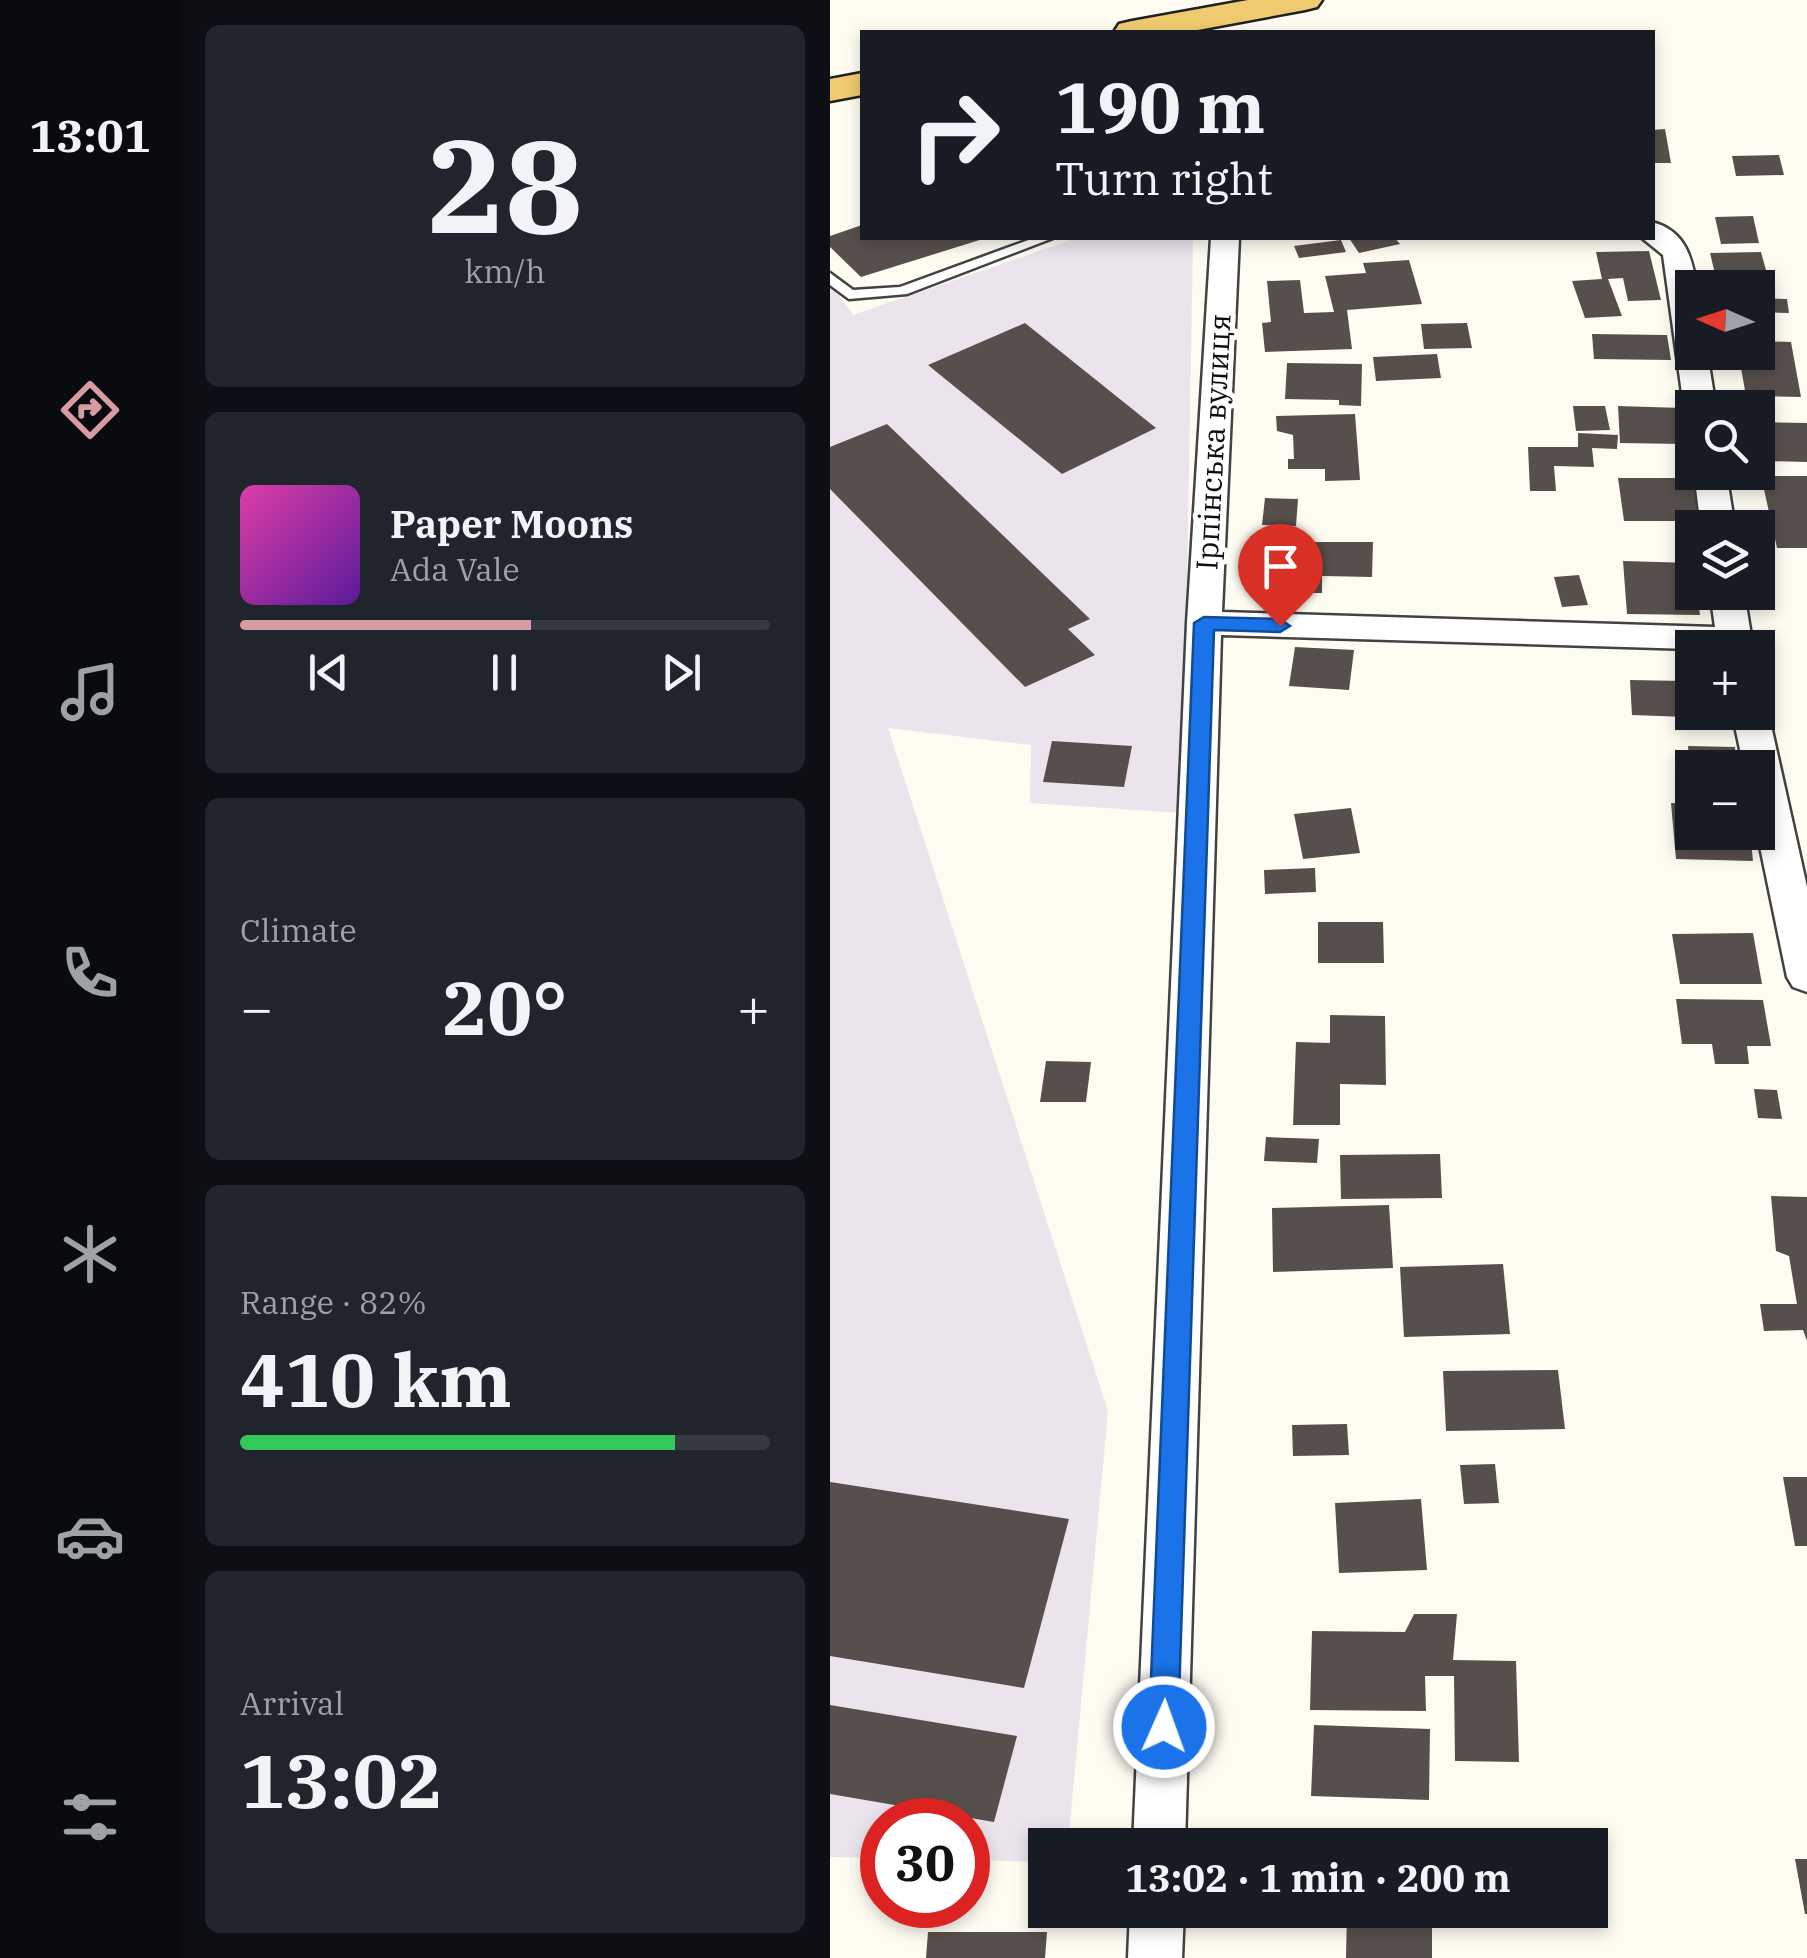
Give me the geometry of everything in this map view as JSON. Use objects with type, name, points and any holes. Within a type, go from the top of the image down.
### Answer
[{"type":"main road","points":[[1154,30],[1233,23],[1306,0]]},
{"type":"main road","points":[[830,90],[860,84]]},
{"type":"street","points":[[1655,233],[1678,252],[1697,390]]},
{"type":"street","name":"Ірпінська вулиця","points":[[1160,1828],[1204,623],[1225,240]]},
{"type":"street","points":[[1204,623],[1675,641]]},
{"type":"street","points":[[1754,730],[1807,978]]},
{"type":"street","points":[[1155,1958],[1156,1928]]},
{"type":"lane","points":[[830,277],[849,295],[902,291],[1041,240]]},
{"type":"shaded area","points":[[1071,240],[1193,240],[1183,813],[1030,803],[1031,745],[888,728],[1108,1411],[1070,1828],[1028,1828],[1028,1862],[990,1861],[990,1798],[860,1798],[860,1858],[830,1857],[830,283],[853,315]]},
{"type":"building","points":[[1665,129],[1671,163],[1655,163],[1655,130]]},
{"type":"building","points":[[1779,155],[1784,175],[1736,176],[1732,156]]},
{"type":"building","points":[[1753,216],[1759,243],[1721,244],[1715,217]]},
{"type":"building","points":[[860,226],[860,240],[980,240],[861,277],[830,247],[830,236]]},
{"type":"building","points":[[1341,240],[1346,252],[1299,258],[1294,246]]},
{"type":"building","points":[[1350,240],[1397,240],[1400,244],[1359,253]]},
{"type":"building","points":[[1649,251],[1661,300],[1628,301],[1623,278],[1608,279],[1622,316],[1585,318],[1572,281],[1602,279],[1596,252]]},
{"type":"building","points":[[1761,252],[1766,270],[1714,270],[1710,253]]},
{"type":"building","points":[[1409,260],[1422,304],[1347,310],[1352,349],[1265,352],[1262,323],[1271,322],[1267,281],[1300,280],[1304,313],[1334,312],[1325,276],[1366,273],[1363,263]]},
{"type":"building","points":[[1775,299],[1787,299],[1789,313],[1775,313]]},
{"type":"building","points":[[1025,323],[1156,428],[1062,474],[928,365]]},
{"type":"building","points":[[1467,323],[1472,348],[1424,349],[1421,324]]},
{"type":"building","points":[[1592,334],[1667,335],[1671,360],[1594,359]]},
{"type":"building","points":[[1775,342],[1791,342],[1801,397],[1775,397],[1775,390],[1745,390],[1741,370],[1775,370]]},
{"type":"building","points":[[1437,354],[1441,378],[1376,381],[1373,357]]},
{"type":"building","points":[[1287,363],[1362,364],[1361,406],[1339,405],[1339,400],[1285,399]]},
{"type":"building","points":[[1573,406],[1605,406],[1610,430],[1576,431]]},
{"type":"building","points":[[1618,406],[1675,408],[1675,444],[1620,443]]},
{"type":"building","points":[[1355,414],[1360,480],[1325,481],[1325,469],[1288,469],[1288,459],[1294,459],[1293,435],[1277,431],[1276,416]]},
{"type":"building","points":[[1775,422],[1807,423],[1807,462],[1775,461]]},
{"type":"building","points":[[887,424],[1090,619],[1068,629],[1095,655],[1025,687],[830,489],[830,447]]},
{"type":"building","points":[[1578,433],[1618,435],[1617,449],[1592,448],[1594,467],[1554,466],[1556,491],[1530,491],[1528,447],[1578,447]]},
{"type":"building","points":[[1775,476],[1807,476],[1807,548],[1777,548],[1775,510],[1769,510],[1764,490],[1775,490]]},
{"type":"building","points":[[1618,478],[1675,478],[1675,490],[1697,490],[1701,510],[1675,510],[1675,521],[1624,521]]},
{"type":"building","points":[[1265,498],[1298,499],[1296,526],[1262,525]]},
{"type":"building","points":[[1291,542],[1373,542],[1372,577],[1322,576],[1322,593],[1289,593]]},
{"type":"building","points":[[1623,561],[1675,563],[1675,610],[1699,610],[1700,615],[1627,614]]},
{"type":"building","points":[[1579,575],[1588,605],[1562,607],[1554,577]]},
{"type":"building","points":[[1295,647],[1354,650],[1349,690],[1289,686]]},
{"type":"building","points":[[1630,680],[1675,681],[1675,717],[1632,715]]},
{"type":"building","points":[[1052,741],[1132,746],[1124,787],[1043,782]]},
{"type":"building","points":[[1688,746],[1735,750],[1688,750]]},
{"type":"building","points":[[1671,803],[1675,803],[1675,848]]},
{"type":"building","points":[[1351,808],[1360,853],[1303,859],[1294,814]]},
{"type":"building","points":[[1675,850],[1752,850],[1753,861],[1676,859]]},
{"type":"building","points":[[1315,868],[1316,892],[1265,894],[1264,870]]},
{"type":"building","points":[[1318,922],[1383,922],[1384,963],[1318,963]]},
{"type":"building","points":[[1753,933],[1762,984],[1680,984],[1672,934]]},
{"type":"building","points":[[1676,999],[1763,1000],[1771,1046],[1747,1046],[1749,1064],[1715,1064],[1712,1044],[1682,1044]]},
{"type":"building","points":[[1330,1015],[1385,1016],[1386,1085],[1340,1084],[1340,1125],[1293,1125],[1296,1042],[1330,1043]]},
{"type":"building","points":[[1046,1061],[1091,1062],[1086,1102],[1040,1102]]},
{"type":"building","points":[[1754,1089],[1777,1090],[1782,1119],[1758,1118]]},
{"type":"building","points":[[1266,1137],[1319,1139],[1317,1163],[1264,1161]]},
{"type":"building","points":[[1440,1154],[1442,1198],[1341,1199],[1340,1155]]},
{"type":"building","points":[[1771,1196],[1807,1197],[1807,1341],[1803,1330],[1764,1331],[1760,1304],[1797,1304],[1789,1256],[1776,1251]]},
{"type":"building","points":[[1389,1205],[1393,1268],[1273,1272],[1272,1208]]},
{"type":"building","points":[[1503,1264],[1510,1334],[1404,1337],[1400,1267]]},
{"type":"building","points":[[1558,1370],[1565,1429],[1446,1431],[1443,1371]]},
{"type":"building","points":[[1347,1424],[1349,1455],[1293,1456],[1292,1425]]},
{"type":"building","points":[[1495,1464],[1499,1503],[1464,1504],[1460,1465]]},
{"type":"building","points":[[1783,1477],[1807,1477],[1807,1546],[1795,1546]]},
{"type":"building","points":[[830,1482],[1069,1519],[1024,1688],[830,1656]]},
{"type":"building","points":[[1421,1499],[1427,1570],[1339,1573],[1335,1503]]},
{"type":"building","points":[[1414,1614],[1457,1614],[1453,1660],[1516,1661],[1519,1762],[1455,1761],[1454,1676],[1425,1676],[1426,1711],[1310,1710],[1312,1631],[1405,1632]]},
{"type":"building","points":[[830,1705],[1017,1736],[994,1822],[990,1821],[990,1798],[860,1799],[830,1794]]},
{"type":"building","points":[[1314,1725],[1430,1729],[1429,1800],[1311,1796]]},
{"type":"building","points":[[1795,1859],[1807,1859],[1807,1914],[1805,1914]]},
{"type":"building","points":[[1347,1928],[1432,1928],[1432,1958],[1346,1958]]},
{"type":"building","points":[[928,1932],[1047,1932],[1045,1958],[926,1958]]},
{"type":"route","points":[[1164,1727],[1204,623],[1280,626]]}]
